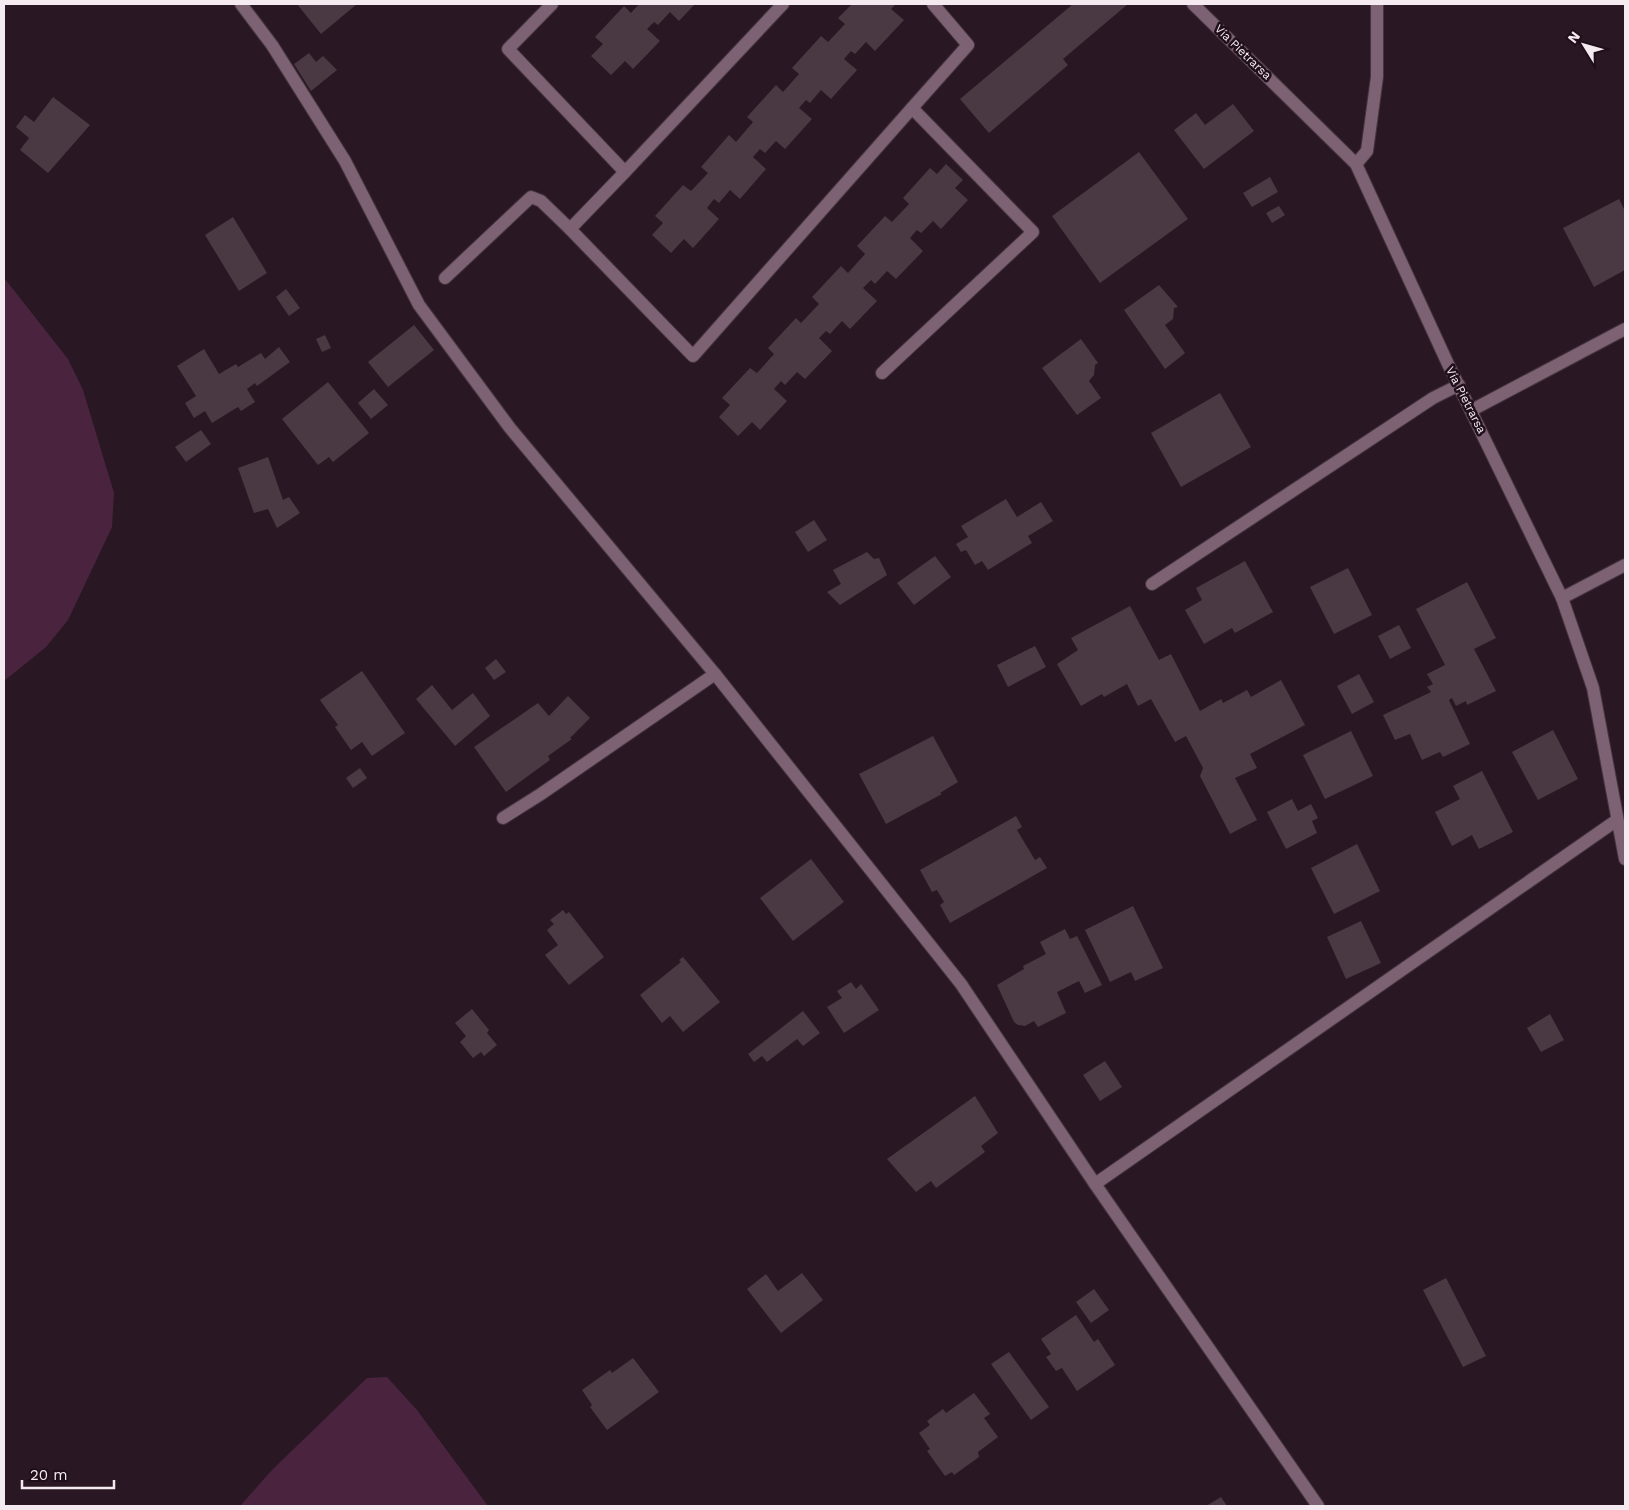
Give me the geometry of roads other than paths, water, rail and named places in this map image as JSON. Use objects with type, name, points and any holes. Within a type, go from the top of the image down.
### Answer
[{"type":"street","points":[[241,4],[272,45],[345,161],[420,306],[510,428],[715,674],[961,984],[1095,1184],[1318,1506]]},
{"type":"street","points":[[552,4],[508,49],[626,172]]},
{"type":"street","points":[[570,229],[783,4]]},
{"type":"street","points":[[445,278],[531,197],[540,201],[570,229],[694,356],[968,45],[932,4]]},
{"type":"street","name":"Via Pietrarsa","points":[[1193,4],[1356,164],[1459,385],[1562,598],[1593,688],[1616,820],[1625,859]]},
{"type":"street","points":[[1356,164],[1368,151],[1377,77],[1377,4]]},
{"type":"street","points":[[882,373],[1033,232],[912,108]]},
{"type":"street","points":[[1472,410],[1625,329]]},
{"type":"street","points":[[1152,584],[1433,398],[1459,385]]},
{"type":"street","points":[[1562,598],[1625,566]]},
{"type":"street","points":[[503,818],[715,674]]},
{"type":"street","points":[[1095,1184],[1616,820]]}]
